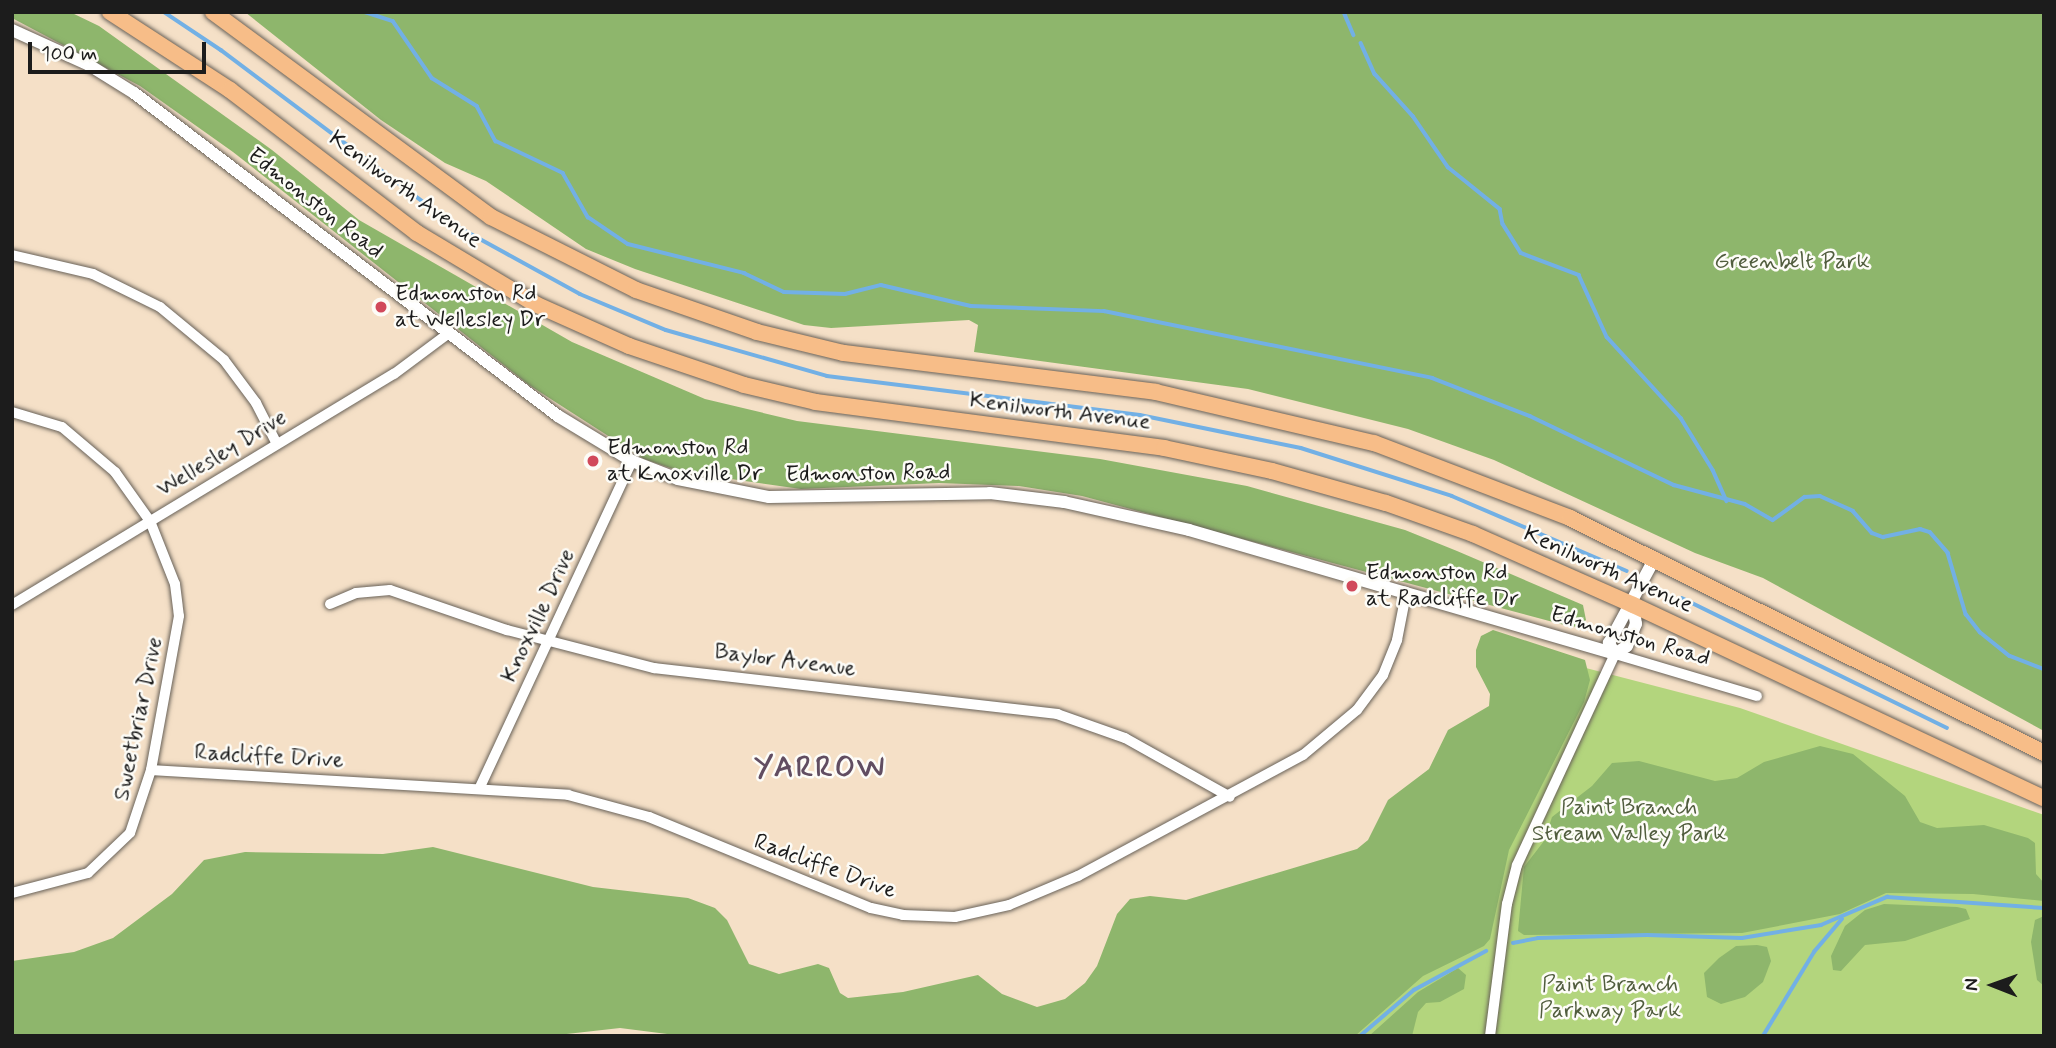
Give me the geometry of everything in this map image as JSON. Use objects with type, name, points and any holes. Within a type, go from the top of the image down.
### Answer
[{"type":"main road","name":"Kenilworth Avenue","points":[[110,12],[230,90],[417,233],[536,304],[629,346],[744,385],[816,402],[1164,448],[1325,484],[1473,534],[1633,605],[2044,798]]},
{"type":"main road","name":"Kenilworth Avenue","points":[[213,12],[491,216],[588,270],[681,307],[757,332],[844,353],[1156,392],[1317,427],[1499,487],[1656,558],[2044,753]]},
{"type":"street","name":"Edmonston Road","points":[[12,30],[89,65],[134,93],[558,416],[632,461],[678,479],[769,497],[990,493],[1064,502],[1189,530],[1757,696]]},
{"type":"street","points":[[12,255],[93,274],[160,307],[223,360],[256,403],[276,442]]},
{"type":"street","name":"Wellesley Drive","points":[[12,605],[276,442],[394,374],[449,333]]},
{"type":"street","name":"Sweetbriar Drive","points":[[12,412],[45,420],[81,440],[115,472],[150,521],[175,584],[179,616],[151,770],[131,833],[110,857],[73,879],[12,892]]},
{"type":"street","name":"Knoxville Drive","points":[[480,787],[632,461]]},
{"type":"street","points":[[1490,1036],[1507,904],[1517,865],[1615,654],[1626,646],[1636,624],[1633,605],[1656,558]]},
{"type":"street","name":"Baylor Avenue","points":[[330,604],[356,593],[390,590],[507,631],[550,638],[654,668],[1057,714],[1125,738],[1230,797]]},
{"type":"street","name":"Radcliffe Drive","points":[[151,770],[480,787],[596,801],[659,821],[871,908],[930,917],[991,911],[1038,894],[1230,797],[1303,755],[1357,710],[1391,658],[1406,594]]},
{"type":"green space","points":[[12,12],[70,12],[99,26],[272,150],[359,220],[572,342],[705,399],[797,421],[1100,459],[1247,486],[1405,530],[1583,605],[1586,620],[1578,627],[1568,626],[1082,496],[1019,486],[939,483],[801,489],[682,472],[644,459],[529,385],[233,152],[140,86],[12,18]]},
{"type":"green space","name":"Greenbelt Park","points":[[245,12],[2044,12],[2044,731],[1763,578],[1695,553],[1494,460],[1408,429],[1248,389],[974,352],[978,325],[969,320],[831,328],[804,325],[635,269],[586,249],[486,181],[445,163],[381,120]]},
{"type":"green space","points":[[1493,630],[1585,660],[1590,680],[1584,702],[1509,850],[1490,939],[1484,946],[1423,976],[1355,1036],[683,1036],[620,1028],[549,1036],[12,1036],[12,961],[74,952],[113,938],[172,894],[204,860],[245,852],[383,854],[433,847],[593,887],[688,898],[715,908],[727,920],[749,964],[779,974],[818,964],[829,968],[840,993],[848,998],[903,992],[978,975],[1002,994],[1037,1007],[1065,999],[1085,983],[1097,966],[1117,914],[1130,899],[1150,896],[1186,900],[1357,849],[1368,840],[1388,800],[1429,769],[1448,730],[1489,706],[1490,694],[1476,667],[1476,650],[1481,636]]},
{"type":"green space","name":"Paint Branch Stream Valley Park","points":[[1555,660],[1740,708],[2044,815],[2044,1036],[1236,1036]]},
{"type":"green space","points":[[1820,746],[1853,754],[1905,796],[1920,822],[1937,828],[1984,825],[2028,838],[2035,843],[2036,874],[2044,883],[2044,901],[1973,894],[1886,893],[1840,914],[1742,933],[1524,935],[1518,931],[1524,867],[1544,841],[1552,817],[1592,786],[1612,763],[1639,761],[1715,781],[1737,778],[1764,762]]},
{"type":"green space","points":[[1884,904],[1957,907],[1966,909],[1970,919],[1905,941],[1865,945],[1841,971],[1833,970],[1831,956],[1845,926],[1865,910]]},
{"type":"green space","points":[[2044,916],[2044,986],[2037,980],[2031,942],[2035,920]]},
{"type":"green space","points":[[1736,946],[1767,947],[1771,961],[1763,982],[1745,997],[1721,1004],[1707,997],[1704,973]]},
{"type":"green space","points":[[1458,968],[1466,975],[1464,989],[1440,1002],[1426,1003],[1418,1012],[1412,1036],[1369,1036],[1418,992]]},
{"type":"waterway","points":[[164,12],[221,50],[451,223],[580,294],[666,330],[827,376],[1140,415],[1301,448],[1452,496],[1627,571]]},
{"type":"waterway","points":[[365,12],[393,21],[432,78],[477,106],[496,141],[563,173],[588,217],[628,244],[744,273],[784,292],[845,294],[881,285],[971,306],[1104,311],[1432,378],[1530,416],[1674,485],[1745,504],[1773,520],[1805,497],[1820,496],[1853,511],[1872,533],[1883,537],[1920,529],[1930,532],[1948,553],[1966,614],[1980,632],[2010,656],[2044,669]]},
{"type":"waterway","points":[[1344,12],[1354,35]]},
{"type":"waterway","points":[[1361,43],[1375,74],[1413,116],[1448,167],[1500,209],[1503,224],[1521,253],[1579,275],[1607,337],[1681,418],[1713,470],[1727,501]]},
{"type":"waterway","points":[[1682,598],[1947,728]]},
{"type":"waterway","points":[[1513,943],[1538,938],[1647,935],[1742,938],[1821,925],[1887,897],[2044,908]]},
{"type":"waterway","points":[[1763,1036],[1814,952],[1842,919]]},
{"type":"waterway","points":[[1360,1036],[1414,990],[1486,951]]},
{"type":"place","name":"Edmonston Rd at Wellesley Dr","points":[[381,307]]},
{"type":"place","name":"Edmonston Rd at Knoxville Dr","points":[[593,461]]},
{"type":"place","name":"Edmonston Rd at Radcliffe Dr","points":[[1352,586]]},
{"type":"district","name":"YARROW","points":[[820,768]]},
{"type":"park label","name":"Paint Branch Parkway Park","points":[[1610,998]]}]
